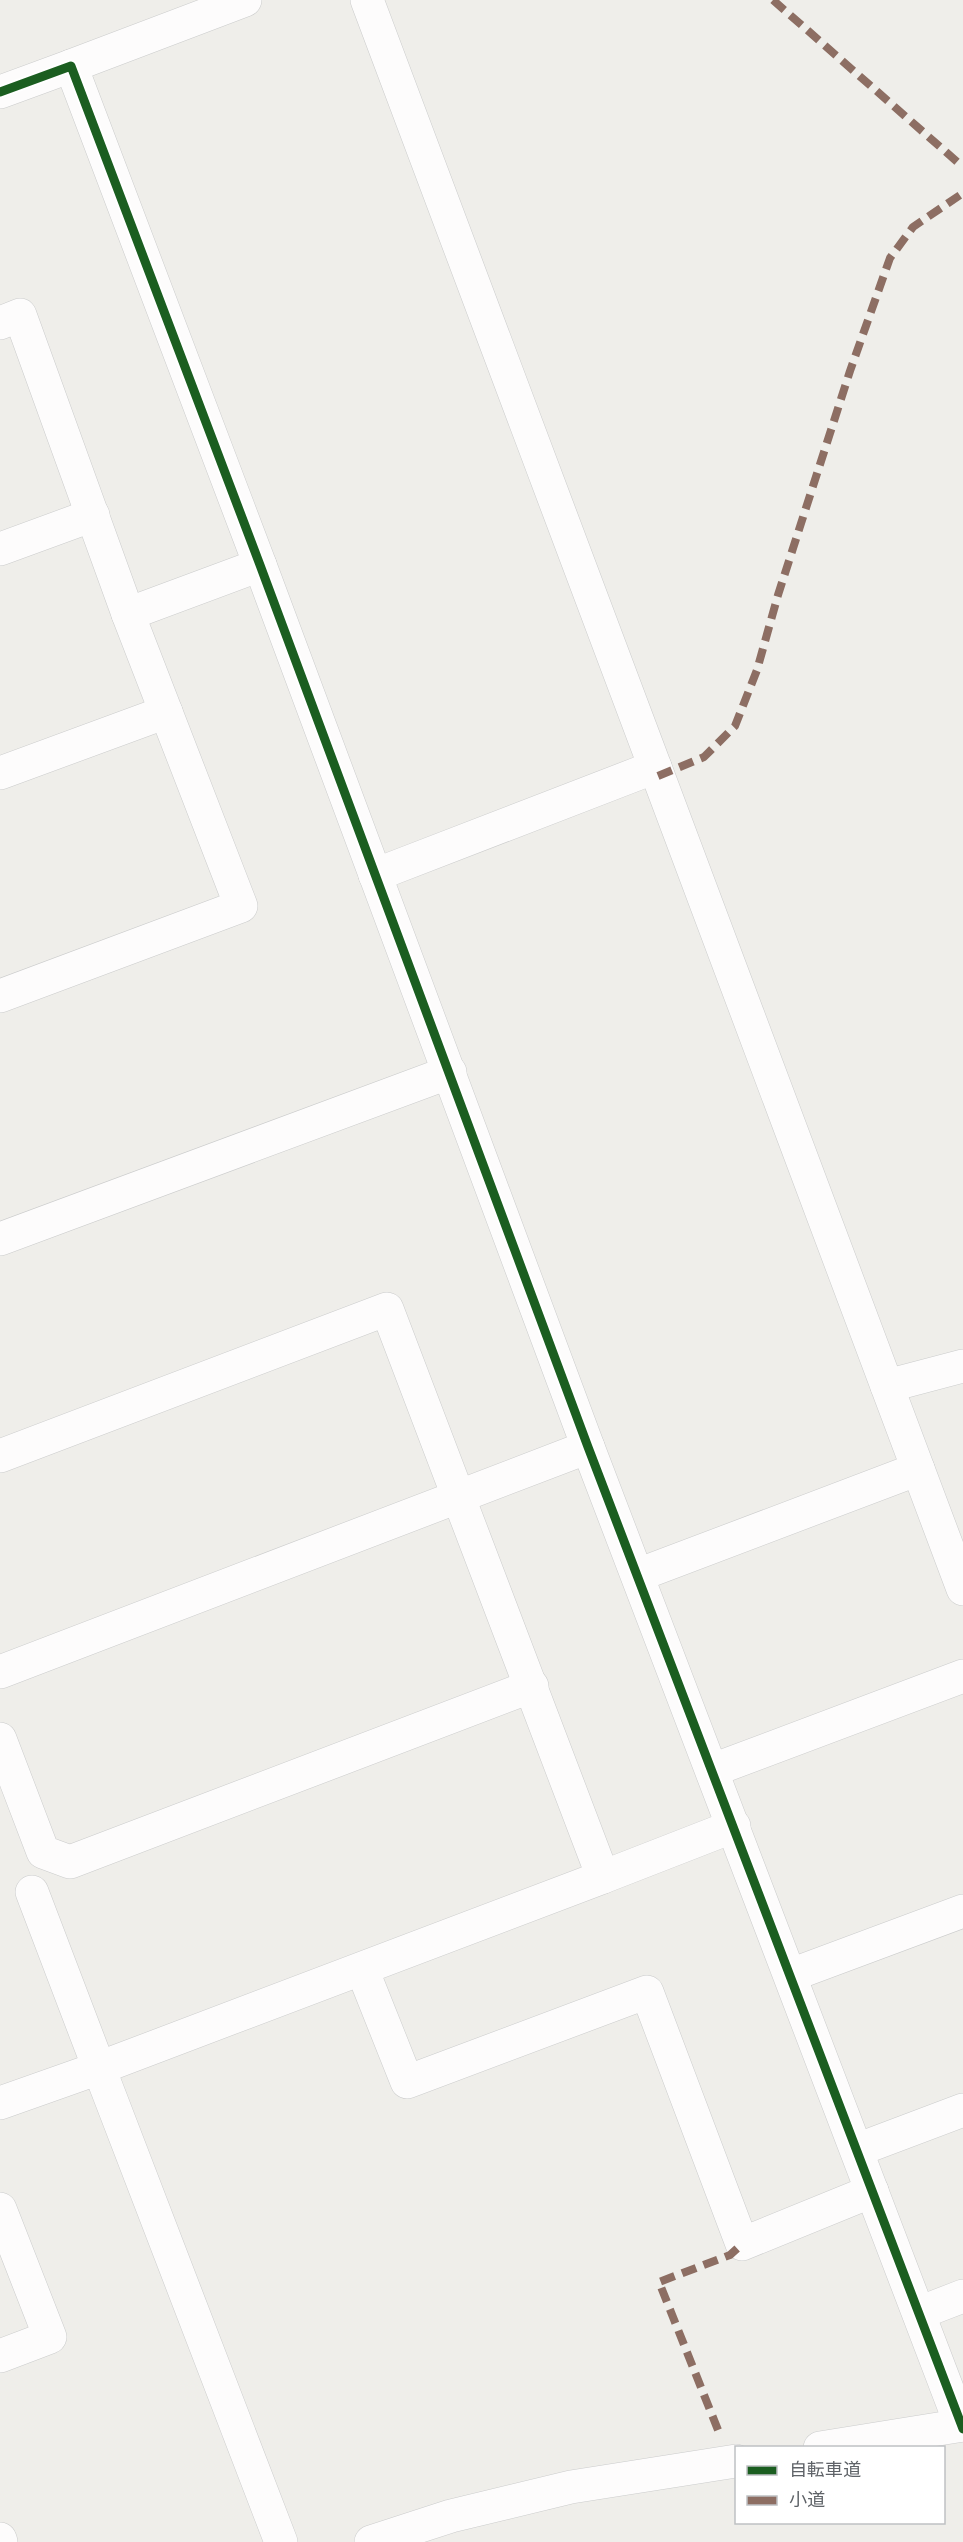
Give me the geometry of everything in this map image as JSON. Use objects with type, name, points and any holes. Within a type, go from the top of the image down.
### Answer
[{"type":"street","points":[[0,92],[245,0]]},
{"type":"street","points":[[367,0],[918,1469],[954,1537],[963,1589]]},
{"type":"street","points":[[71,66],[261,565],[588,1447],[962,2426],[833,2446]]},
{"type":"street","points":[[0,322],[20,315],[128,614],[241,906],[0,996]]},
{"type":"street","points":[[0,549],[93,515]]},
{"type":"street","points":[[128,614],[261,565]]},
{"type":"street","points":[[0,773],[166,712]]},
{"type":"street","points":[[375,875],[655,767]]},
{"type":"street","points":[[0,1239],[450,1072]]},
{"type":"street","points":[[0,1456],[387,1309],[603,1877]]},
{"type":"street","points":[[887,1386],[963,1366]]},
{"type":"street","points":[[0,1672],[588,1447]]},
{"type":"street","points":[[638,1575],[918,1469]]},
{"type":"street","points":[[713,1770],[963,1676]]},
{"type":"street","points":[[0,1739],[44,1852],[70,1862],[532,1686]]},
{"type":"street","points":[[0,2103],[362,1969],[734,1826]]},
{"type":"street","points":[[32,1892],[280,2542]]},
{"type":"street","points":[[791,1975],[963,1911]]},
{"type":"street","points":[[362,1969],[407,2082],[647,1992],[742,2244],[872,2191]]},
{"type":"street","points":[[857,2150],[963,2110]]},
{"type":"street","points":[[0,2209],[50,2337],[0,2356]]},
{"type":"street","points":[[919,2313],[963,2296]]},
{"type":"street","points":[[372,2542],[451,2516],[571,2487],[735,2461]]},
{"type":"marked path","points":[[773,0],[963,167]]},
{"type":"marked path","points":[[658,776],[704,757],[735,726],[757,670],[778,595],[850,371],[890,258],[913,227],[963,193]]},
{"type":"marked path","points":[[718,2430],[659,2282],[730,2255],[742,2244]]},
{"type":"cycle path","points":[[0,92],[71,66],[260,565],[588,1447],[963,2429]]}]
